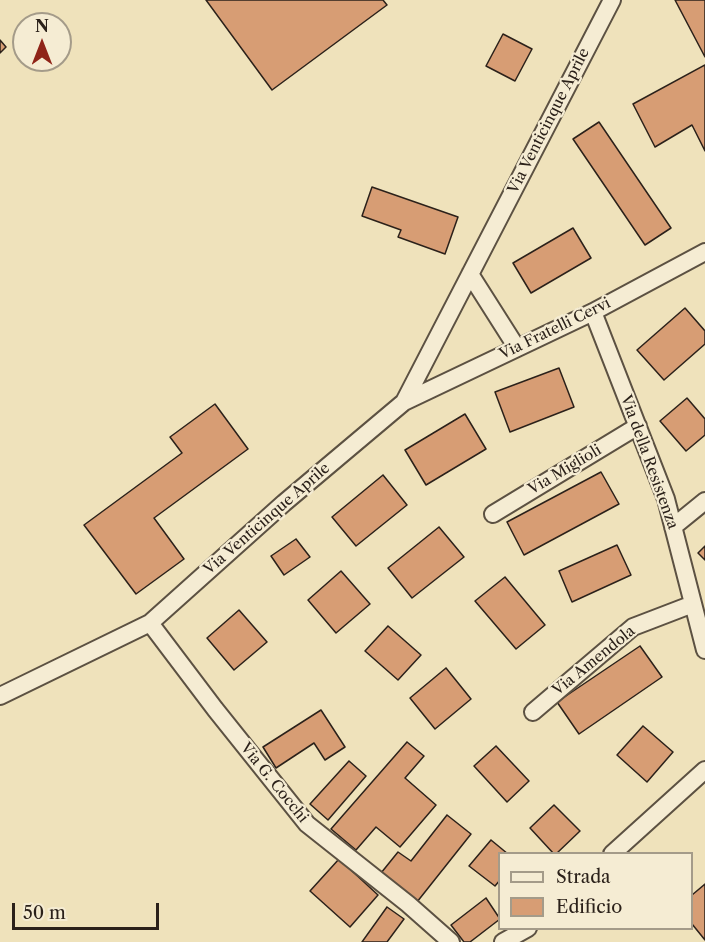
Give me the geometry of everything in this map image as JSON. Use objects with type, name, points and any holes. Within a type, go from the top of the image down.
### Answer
[{"type":"street","name":"Via Venticinque Aprile","points":[[0,696],[150,623],[284,503],[404,402],[612,0]]},
{"type":"street","name":"Via Fratelli Cervi","points":[[404,402],[593,312],[705,252]]},
{"type":"street","points":[[470,274],[517,348]]},
{"type":"street","name":"Via della Resistenza","points":[[593,312],[666,499],[705,650]]},
{"type":"street","name":"Via Miglioli","points":[[493,514],[638,426]]},
{"type":"street","points":[[673,527],[705,501]]},
{"type":"street","name":"Via Amendola","points":[[533,712],[633,627],[693,604]]},
{"type":"street","name":"Via G. Cocchi","points":[[150,623],[307,825],[408,904],[452,942]]},
{"type":"street","points":[[614,852],[705,770]]},
{"type":"street","points":[[503,942],[525,930]]},
{"type":"building","points":[[206,0],[383,0],[387,5],[272,90]]},
{"type":"building","points":[[675,0],[705,0],[705,57]]},
{"type":"building","points":[[503,34],[532,49],[515,81],[486,66]]},
{"type":"building","points":[[0,40],[6,47],[0,53]]},
{"type":"building","points":[[705,65],[705,151],[692,125],[655,147],[633,104]]},
{"type":"building","points":[[599,122],[671,228],[645,245],[573,139]]},
{"type":"building","points":[[372,187],[458,217],[445,254],[398,237],[401,230],[362,216]]},
{"type":"building","points":[[573,228],[591,258],[531,293],[513,263]]},
{"type":"building","points":[[685,308],[705,331],[705,344],[664,380],[637,350]]},
{"type":"building","points":[[559,368],[574,407],[510,432],[495,392]]},
{"type":"building","points":[[687,398],[705,419],[705,435],[686,451],[660,421]]},
{"type":"building","points":[[215,404],[248,449],[154,518],[184,559],[136,594],[84,525],[182,453],[170,437]]},
{"type":"building","points":[[465,414],[486,449],[426,485],[405,450]]},
{"type":"building","points":[[601,472],[619,504],[524,555],[507,522]]},
{"type":"building","points":[[383,475],[407,505],[356,546],[332,517]]},
{"type":"building","points":[[439,527],[464,557],[412,598],[388,568]]},
{"type":"building","points":[[296,539],[310,557],[284,575],[271,556]]},
{"type":"building","points":[[617,545],[631,575],[572,602],[559,571]]},
{"type":"building","points":[[705,546],[705,560],[698,553]]},
{"type":"building","points":[[341,571],[370,604],[336,633],[308,600]]},
{"type":"building","points":[[505,577],[545,625],[516,649],[475,601]]},
{"type":"building","points":[[239,610],[267,642],[234,670],[207,638]]},
{"type":"building","points":[[388,626],[421,655],[398,680],[365,651]]},
{"type":"building","points":[[640,646],[662,677],[579,734],[557,702]]},
{"type":"building","points":[[446,668],[471,699],[435,729],[410,698]]},
{"type":"building","points":[[321,710],[345,747],[325,760],[314,743],[276,768],[263,747]]},
{"type":"building","points":[[643,726],[673,752],[647,782],[617,755]]},
{"type":"building","points":[[407,742],[424,756],[405,778],[436,805],[400,847],[376,827],[356,850],[331,829]]},
{"type":"building","points":[[496,746],[529,781],[507,802],[474,766]]},
{"type":"building","points":[[349,761],[366,776],[328,820],[310,804]]},
{"type":"building","points":[[554,805],[580,831],[558,852],[552,852],[530,828]]},
{"type":"building","points":[[447,815],[471,834],[417,902],[381,873],[398,852],[411,861]]},
{"type":"building","points":[[491,840],[506,852],[498,852],[498,882],[495,886],[469,866]]},
{"type":"building","points":[[339,859],[378,895],[350,927],[310,891]]},
{"type":"building","points":[[705,884],[705,940],[693,925],[693,894]]},
{"type":"building","points":[[486,898],[498,916],[498,921],[470,942],[464,942],[451,925]]},
{"type":"building","points":[[387,907],[404,919],[387,942],[362,942]]}]
